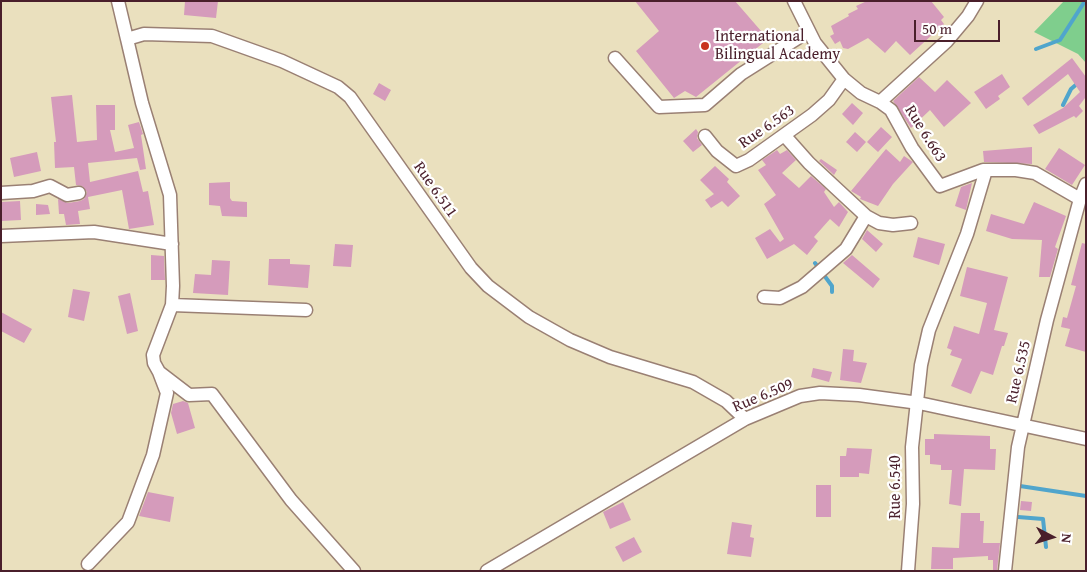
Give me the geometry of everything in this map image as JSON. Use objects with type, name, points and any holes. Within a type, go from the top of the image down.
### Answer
[{"type":"street","points":[[88,564],[128,522],[153,455],[166,392],[154,363],[153,355],[172,305],[170,196],[142,102],[118,1]]},
{"type":"street","points":[[794,1],[815,43],[844,79],[861,93],[880,102],[947,41],[968,16],[977,1]]},
{"type":"street","points":[[615,58],[659,107],[705,104],[741,74],[809,31]]},
{"type":"street","name":"Rue 6.511","points":[[127,39],[144,34],[212,36],[282,61],[338,87],[350,97],[471,268],[494,291],[529,316],[570,340],[610,357],[693,382],[710,390],[745,419]]},
{"type":"street","name":"Rue 6.563","points":[[705,136],[717,151],[736,166],[785,136],[829,100],[844,79]]},
{"type":"street","name":"Rue 6.663","points":[[880,102],[891,110],[912,148],[937,184],[941,186],[972,173],[986,170],[1016,170],[1035,173],[1080,199]]},
{"type":"street","points":[[785,136],[809,163],[866,216],[879,223],[893,225],[910,223]]},
{"type":"street","name":"Rue 6.540","points":[[908,571],[913,504],[912,447],[919,403],[921,365],[929,330],[966,234],[986,170]]},
{"type":"street","name":"Rue 6.535","points":[[1006,571],[1015,467],[1022,425],[1080,199],[1086,184]]},
{"type":"street","points":[[1,193],[33,191],[50,186],[67,195],[79,194]]},
{"type":"street","points":[[764,296],[780,298],[802,287],[846,248],[866,216]]},
{"type":"street","points":[[1,236],[94,232],[172,244]]},
{"type":"street","points":[[172,305],[306,310]]},
{"type":"street","points":[[159,372],[189,394],[212,394],[291,500],[354,571]]},
{"type":"street","name":"Rue 6.509","points":[[486,571],[745,419],[800,396],[820,393],[858,395],[919,403],[1086,439]]},
{"type":"green space","points":[[1064,1],[1086,1],[1086,63],[1078,54],[1034,32]]},
{"type":"building","points":[[185,1],[218,1],[216,18],[184,15]]},
{"type":"building","name":"International Bilingual Academy","points":[[635,1],[735,1],[768,39],[696,97],[685,91],[674,98],[636,51],[659,31]]},
{"type":"building","points":[[867,1],[931,1],[944,17],[941,20],[944,24],[910,55],[896,41],[885,53],[868,38],[848,49],[843,48],[840,41],[835,44],[830,36],[834,34],[831,26],[858,9],[856,6]]},
{"type":"building","points":[[1072,58],[1086,77],[1086,100],[1085,98],[1079,106],[1083,111],[1076,118],[1074,116],[1039,134],[1033,125],[1063,108],[1080,92],[1068,74],[1028,106],[1022,98]]},
{"type":"building","points":[[1002,74],[1010,87],[998,96],[1000,99],[986,109],[974,92]]},
{"type":"building","points":[[919,77],[935,92],[947,80],[971,103],[944,127],[930,110],[911,128],[893,101]]},
{"type":"building","points":[[379,83],[391,90],[385,101],[373,94]]},
{"type":"building","points":[[72,95],[77,142],[97,140],[96,105],[115,105],[115,130],[110,130],[115,152],[134,148],[128,125],[139,122],[143,134],[141,135],[146,169],[140,170],[137,158],[88,163],[90,182],[138,171],[143,192],[148,191],[154,225],[129,229],[122,190],[88,197],[90,209],[78,211],[80,224],[66,225],[64,214],[59,214],[58,199],[68,203],[80,201],[84,199],[87,192],[82,186],[76,185],[74,167],[55,168],[54,142],[56,142],[51,97]]},
{"type":"building","points":[[852,103],[863,113],[853,125],[842,114]]},
{"type":"building","points":[[881,127],[892,137],[878,152],[867,142]]},
{"type":"building","points":[[696,129],[698,132],[697,138],[702,145],[693,152],[683,141]]},
{"type":"building","points":[[855,132],[866,142],[857,152],[846,142]]},
{"type":"building","points":[[1032,147],[1032,164],[984,162],[983,151]]},
{"type":"building","points":[[1059,148],[1085,165],[1072,185],[1045,169]]},
{"type":"building","points":[[886,149],[900,162],[904,156],[913,162],[893,184],[878,206],[860,199],[861,197],[851,191]]},
{"type":"building","points":[[777,150],[780,154],[787,150],[796,160],[782,173],[799,188],[811,176],[826,189],[824,192],[834,207],[839,202],[848,212],[839,227],[830,219],[814,237],[818,241],[807,255],[794,244],[767,259],[755,238],[770,229],[780,242],[784,239],[764,204],[776,195],[758,170],[766,165],[762,160]]},
{"type":"building","points":[[37,152],[41,171],[14,177],[10,158]]},
{"type":"building","points":[[821,159],[837,170],[834,175],[819,161]]},
{"type":"building","points":[[715,166],[729,179],[727,182],[740,196],[728,207],[722,201],[711,208],[705,200],[714,194],[700,180]]},
{"type":"building","points":[[230,182],[230,198],[232,201],[247,202],[247,217],[222,216],[220,206],[209,205],[209,183]]},
{"type":"building","points":[[972,183],[966,210],[955,206],[961,187]]},
{"type":"building","points":[[20,201],[21,220],[1,221],[1,202]]},
{"type":"building","points":[[1034,202],[1066,216],[1055,247],[1058,249],[1050,277],[1039,277],[1042,240],[1012,239],[986,231],[991,214],[1024,224]]},
{"type":"building","points":[[36,204],[48,205],[50,214],[36,215]]},
{"type":"building","points":[[867,230],[883,244],[876,252],[862,239]]},
{"type":"building","points":[[918,237],[945,244],[939,265],[913,257]]},
{"type":"building","points":[[1082,243],[1086,244],[1086,352],[1065,346],[1070,329],[1061,327],[1063,317],[1067,318],[1076,286],[1071,285]]},
{"type":"building","points":[[335,244],[353,245],[351,267],[333,266]]},
{"type":"building","points":[[151,255],[164,256],[165,280],[151,280]]},
{"type":"building","points":[[852,255],[880,279],[873,288],[843,263]]},
{"type":"building","points":[[269,259],[290,259],[290,264],[310,265],[308,288],[268,285]]},
{"type":"building","points":[[212,260],[230,261],[228,295],[193,293],[195,274],[211,275]]},
{"type":"building","points":[[967,267],[1008,277],[994,330],[1008,333],[1004,346],[1002,346],[993,375],[981,371],[971,394],[951,386],[962,359],[950,355],[952,350],[947,348],[954,326],[979,334],[987,303],[960,296]]},
{"type":"building","points":[[73,289],[90,292],[84,321],[68,317]]},
{"type":"building","points":[[130,293],[138,331],[127,334],[118,296]]},
{"type":"building","points":[[1,312],[32,329],[24,343],[1,331]]},
{"type":"building","points":[[843,349],[854,350],[853,361],[867,363],[861,383],[840,380]]},
{"type":"building","points":[[813,368],[832,372],[829,382],[811,377]]},
{"type":"building","points":[[183,401],[188,403],[195,428],[177,434],[171,413],[173,404]]},
{"type":"building","points":[[934,434],[990,436],[990,449],[996,449],[995,470],[964,469],[961,506],[949,504],[952,470],[941,470],[941,465],[930,464],[930,455],[925,455],[925,439],[934,439]]},
{"type":"building","points":[[847,448],[872,449],[869,474],[859,473],[859,477],[840,477],[840,456],[846,456]]},
{"type":"building","points":[[816,485],[831,485],[831,517],[816,517]]},
{"type":"building","points":[[148,492],[174,497],[170,522],[139,516]]},
{"type":"building","points":[[1021,501],[1032,502],[1031,511],[1020,510]]},
{"type":"building","points":[[623,502],[631,520],[610,529],[603,512]]},
{"type":"building","points":[[961,513],[980,513],[980,521],[984,521],[983,543],[1000,543],[997,571],[993,571],[993,560],[988,560],[988,556],[953,558],[953,569],[931,569],[932,547],[959,548]]},
{"type":"building","points":[[732,522],[752,525],[750,537],[754,538],[751,557],[727,554]]},
{"type":"building","points":[[634,537],[642,552],[623,562],[615,547]]},
{"type":"waterway","points":[[1036,49],[1060,40],[1085,1]]},
{"type":"waterway","points":[[1063,105],[1071,89],[1078,83]]},
{"type":"waterway","points":[[815,263],[832,286],[832,292]]},
{"type":"waterway","points":[[1020,486],[1086,496]]},
{"type":"waterway","points":[[1018,517],[1043,519],[1046,547]]},
{"type":"place","name":"International Bilingual Academy","points":[[705,46]]}]
